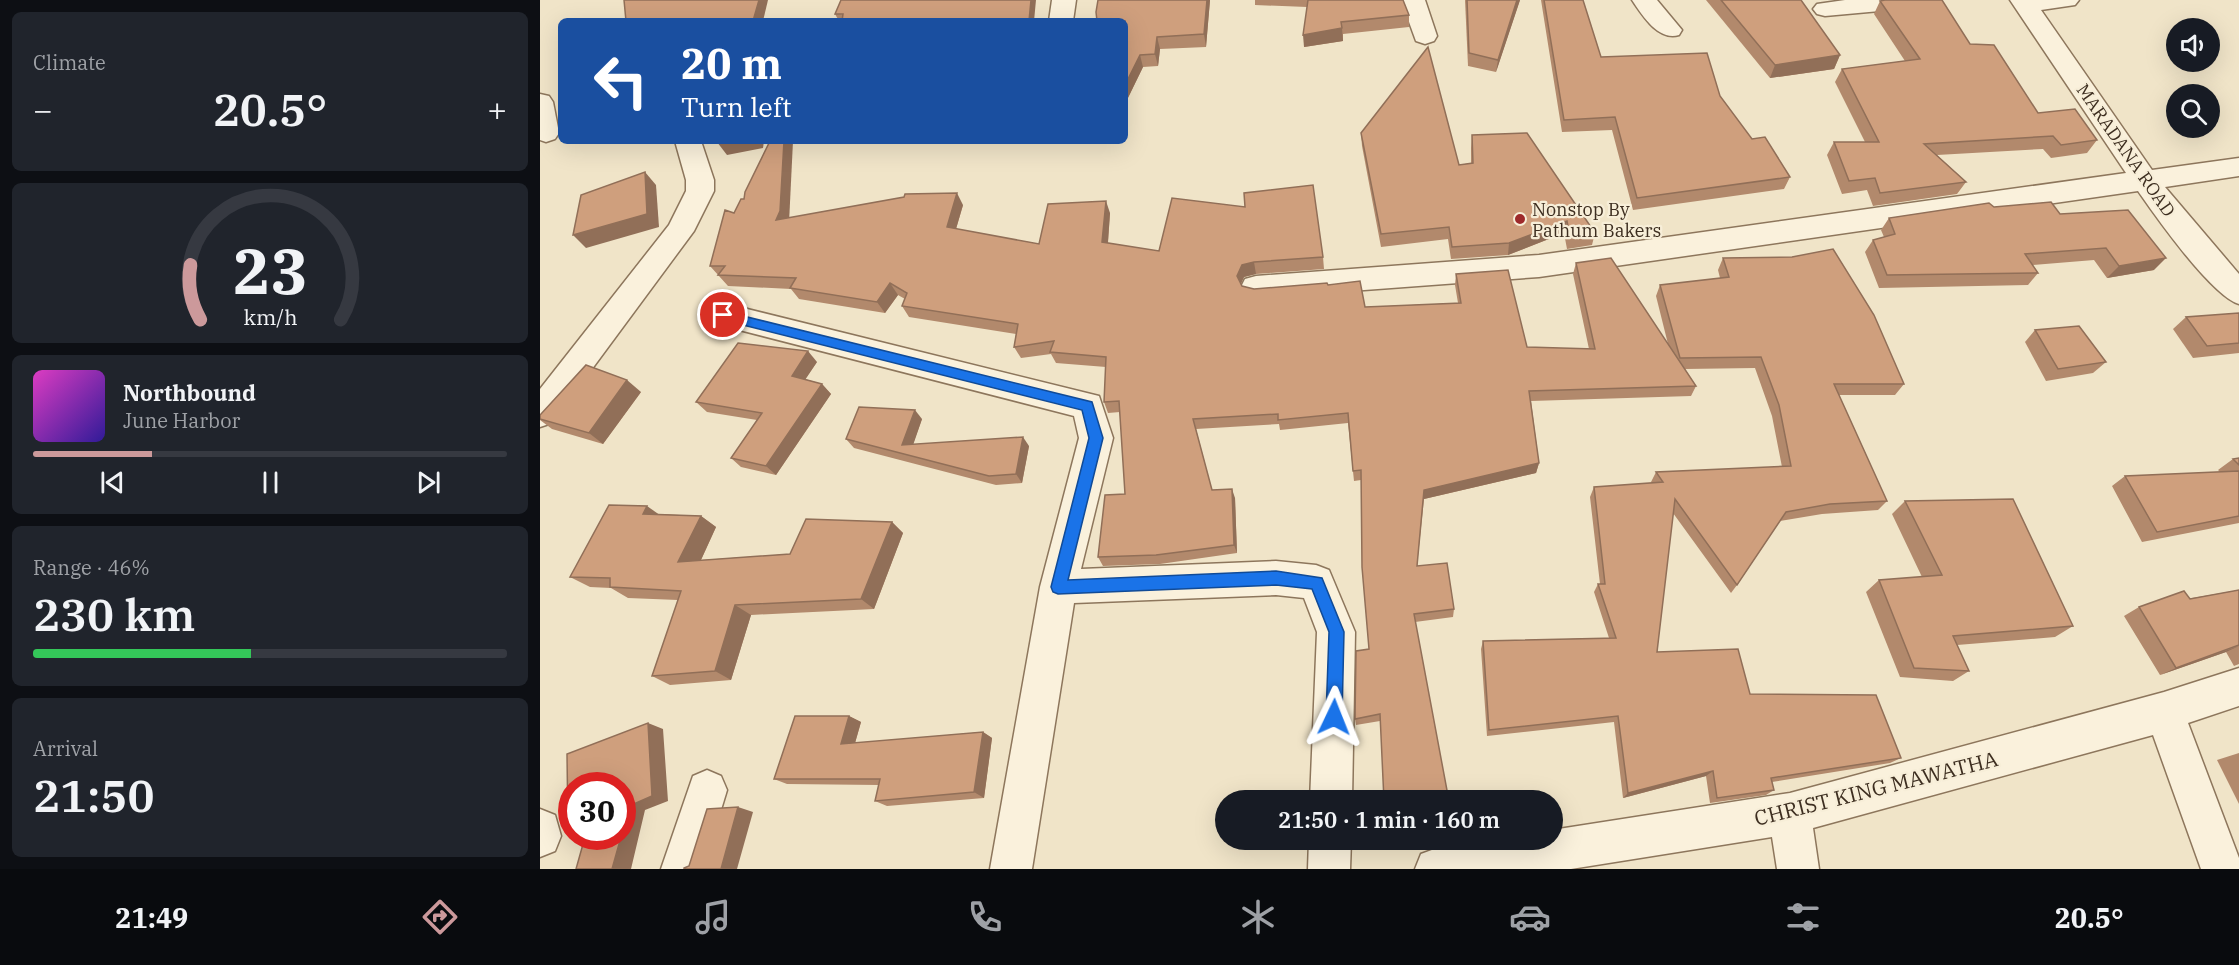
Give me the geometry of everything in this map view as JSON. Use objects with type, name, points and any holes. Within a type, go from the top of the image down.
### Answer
[{"type":"street","points":[[1061,18],[1064,0]]},
{"type":"street","points":[[1413,0],[1425,36]]},
{"type":"street","points":[[1644,0],[1670,30]]},
{"type":"street","points":[[1826,9],[1924,0]]},
{"type":"street","points":[[2024,3],[2067,0]]},
{"type":"street","name":"MARADANA ROAD","points":[[2024,3],[2145,182],[2211,263],[2239,293]]},
{"type":"street","points":[[540,102],[549,133]]},
{"type":"street","points":[[540,413],[680,231],[700,191],[700,180],[689,144]]},
{"type":"street","points":[[1256,287],[1539,266],[2239,167]]},
{"type":"street","points":[[723,315],[1088,406],[1096,438],[1058,587],[1011,869]]},
{"type":"street","points":[[1058,587],[1276,578],[1317,582],[1336,632],[1331,790]]},
{"type":"street","name":"CHRIST KING MAWATHA","points":[[1436,869],[1790,814],[2164,711],[2239,687]]},
{"type":"street","points":[[2164,711],[2222,869]]},
{"type":"street","points":[[682,869],[707,790]]},
{"type":"street","points":[[1790,814],[1798,869]]},
{"type":"street","points":[[540,830],[540,836]]},
{"type":"street","points":[[1329,869],[1330,850]]},
{"type":"building","points":[[624,0],[759,0],[754,18],[626,18]]},
{"type":"building","points":[[841,0],[1031,0],[1029,18],[842,18],[843,14],[835,14]]},
{"type":"building","points":[[1098,0],[1207,0],[1204,34],[1157,37],[1155,54],[1140,55],[1128,79],[1128,18],[1097,18]]},
{"type":"building","points":[[1308,0],[1403,0],[1409,15],[1341,22],[1342,28],[1303,35]]},
{"type":"building","points":[[1467,0],[1517,0],[1498,60],[1469,53]]},
{"type":"building","points":[[1544,0],[1583,0],[1601,57],[1707,53],[1720,96],[1752,139],[1765,137],[1790,177],[1637,198],[1615,117],[1564,120]]},
{"type":"building","points":[[1721,0],[1801,0],[1840,55],[1775,65]]},
{"type":"building","points":[[1942,0],[1970,44],[1994,45],[2038,113],[2075,109],[2097,140],[2061,145],[2053,136],[1924,144],[1966,182],[1880,193],[1875,178],[1849,181],[1834,142],[1879,142],[1842,69],[1920,59],[1880,1]]},
{"type":"building","points":[[1428,47],[1459,165],[1473,163],[1472,135],[1527,133],[1595,233],[1570,237],[1567,221],[1509,243],[1452,247],[1449,227],[1381,234],[1361,133]]},
{"type":"building","points":[[769,144],[784,144],[780,211],[776,220],[904,197],[905,194],[957,193],[947,227],[1039,244],[1048,204],[1106,201],[1102,242],[1159,251],[1172,198],[1245,207],[1244,193],[1313,185],[1323,257],[1254,262],[1242,265],[1237,276],[1242,286],[1254,289],[1360,281],[1365,307],[1461,303],[1456,274],[1508,270],[1527,347],[1595,349],[1576,263],[1611,258],[1696,386],[1529,391],[1539,463],[1424,490],[1417,566],[1447,563],[1454,609],[1414,614],[1447,790],[1383,790],[1380,714],[1355,719],[1356,651],[1369,649],[1362,567],[1361,470],[1353,471],[1348,413],[1278,420],[1278,414],[1193,419],[1212,490],[1232,489],[1234,545],[1156,555],[1098,557],[1105,495],[1125,494],[1119,401],[1104,402],[1106,357],[1050,352],[1054,341],[1014,347],[1018,324],[902,306],[907,293],[890,283],[877,302],[790,288],[796,278],[718,275],[725,266],[710,266],[725,210],[734,213],[741,199],[744,199],[745,192]]},
{"type":"building","points":[[645,172],[647,214],[573,235],[581,195]]},
{"type":"building","points":[[2051,202],[2060,214],[2128,210],[2166,258],[2119,266],[2106,248],[2025,254],[2038,273],[1887,275],[1873,240],[1895,234],[1889,218],[1989,203],[1994,207]]},
{"type":"building","points":[[1833,249],[1874,315],[1904,384],[1834,384],[1887,501],[1830,504],[1786,512],[1737,585],[1675,499],[1657,652],[1738,649],[1750,694],[1876,695],[1901,758],[1771,778],[1774,790],[1717,798],[1713,771],[1628,793],[1618,716],[1489,730],[1483,641],[1616,638],[1598,584],[1605,584],[1594,487],[1663,482],[1656,472],[1791,466],[1779,405],[1761,357],[1680,358],[1660,285],[1729,277],[1723,258],[1792,257]]},
{"type":"building","points":[[2239,313],[2239,343],[2207,346],[2186,317]]},
{"type":"building","points":[[2079,326],[2106,362],[2058,369],[2035,330]]},
{"type":"building","points":[[738,343],[808,351],[792,376],[822,384],[766,466],[731,458],[762,413],[696,402]]},
{"type":"building","points":[[586,365],[627,380],[589,433],[540,419],[540,415]]},
{"type":"building","points":[[859,407],[915,410],[902,445],[1023,437],[1016,474],[989,476],[846,439]]},
{"type":"building","points":[[2239,471],[2239,516],[2157,532],[2125,476]]},
{"type":"building","points":[[2013,499],[2073,626],[1953,636],[1969,671],[1914,668],[1879,580],[1942,575],[1905,501]]},
{"type":"building","points":[[609,505],[647,506],[643,514],[701,516],[678,562],[790,554],[806,519],[892,522],[861,599],[735,605],[715,671],[652,676],[681,591],[610,587],[610,578],[570,577]]},
{"type":"building","points":[[2239,590],[2239,645],[2176,668],[2139,607],[2184,591],[2190,599]]},
{"type":"building","points":[[795,716],[849,716],[841,744],[983,732],[974,792],[875,801],[880,779],[774,779]]},
{"type":"building","points":[[648,723],[652,796],[636,803],[636,772],[567,772],[567,754]]},
{"type":"building","points":[[738,807],[721,869],[684,869],[689,866],[707,809]]},
{"type":"building","points":[[581,850],[617,850],[612,869],[576,869]]},
{"type":"place","name":"Nonstop By Pathum Bakers","points":[[1520,219]]},
{"type":"route","points":[[723,315],[1088,406],[1096,438],[1058,587],[1276,578],[1317,582],[1336,632],[1334,717]]}]
